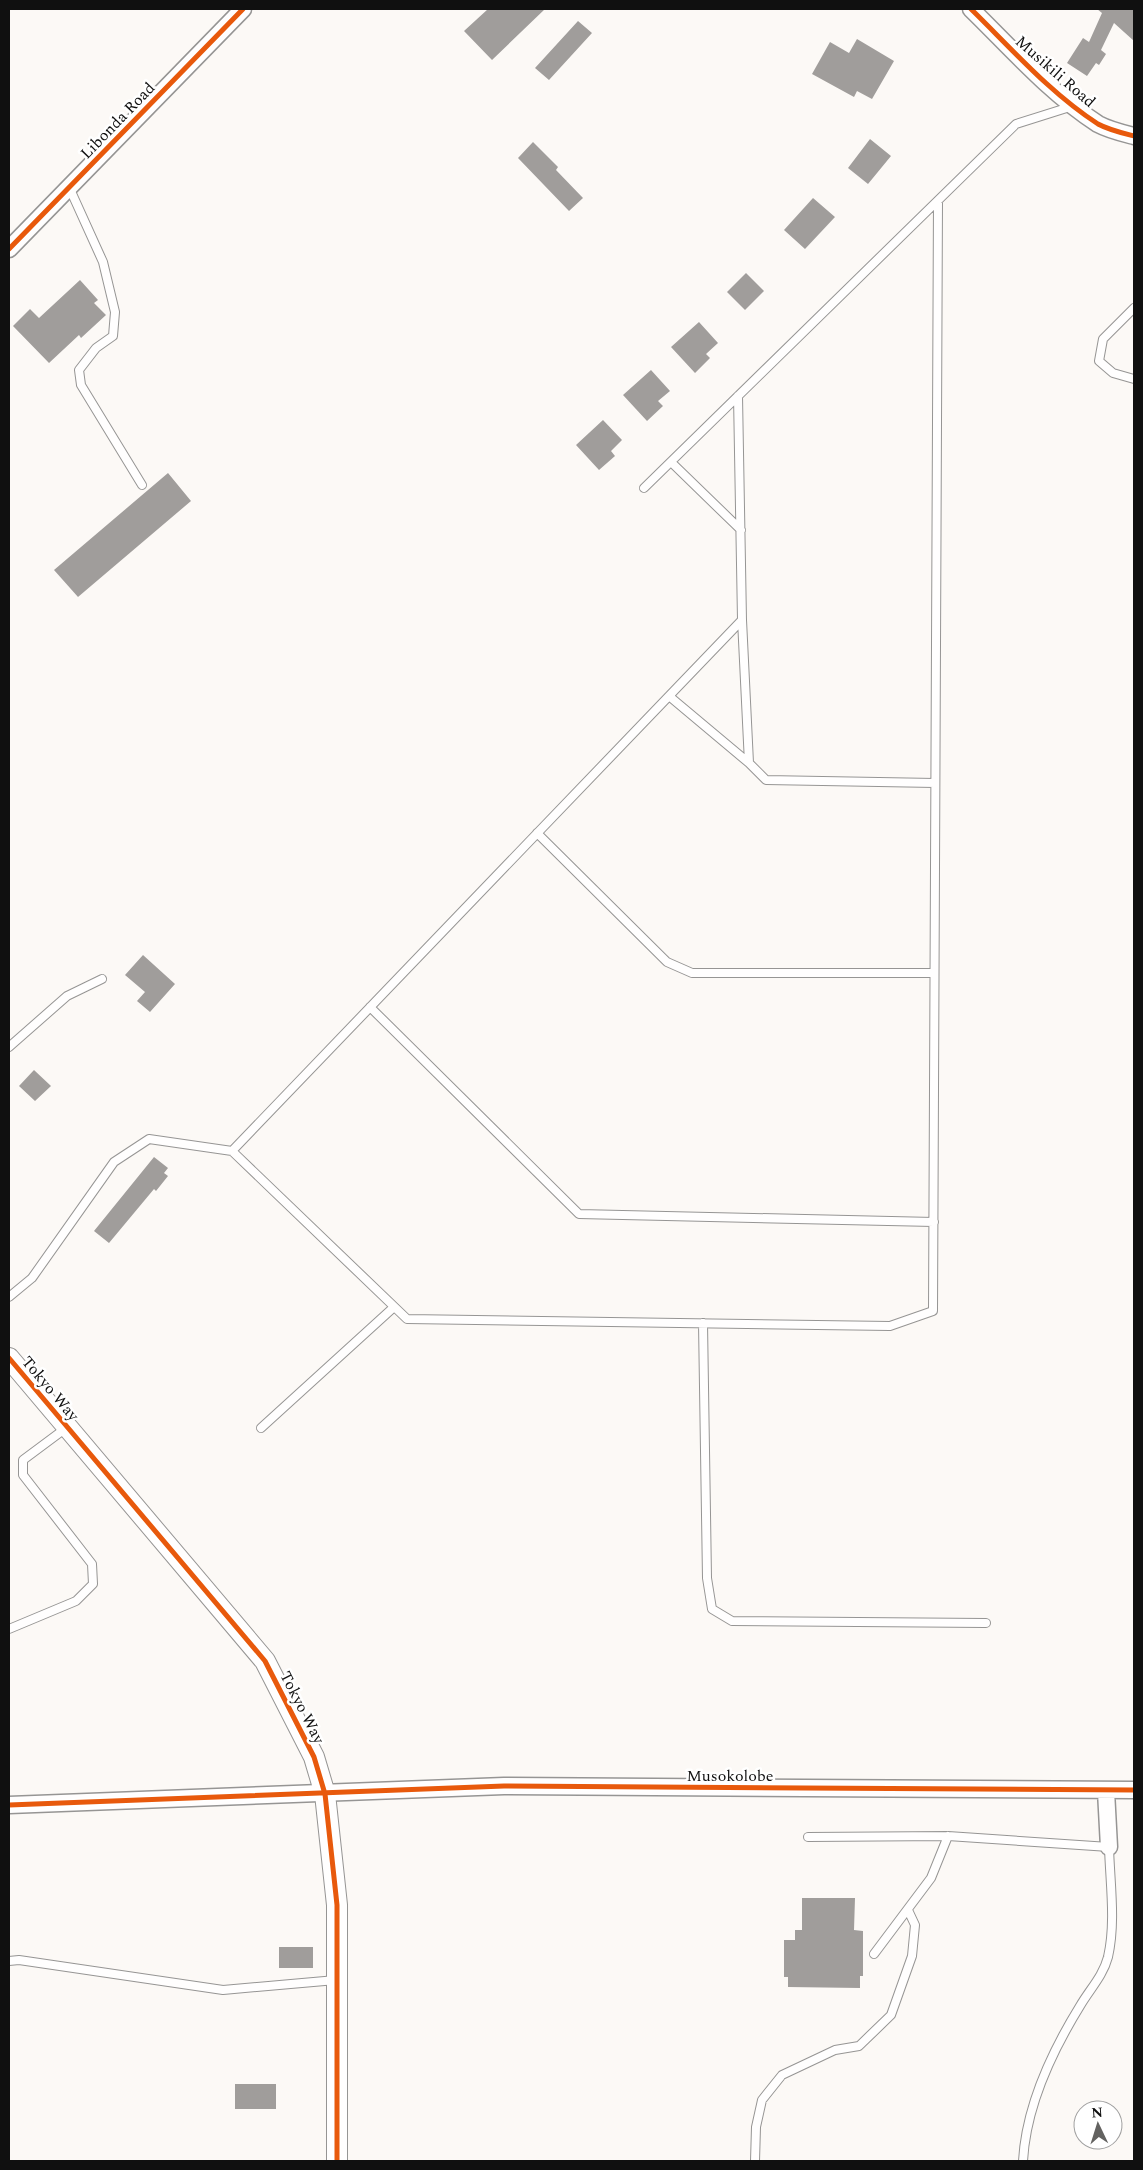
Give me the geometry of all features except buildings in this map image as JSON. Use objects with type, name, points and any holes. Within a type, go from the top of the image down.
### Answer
[{"type":"street","name":"Libonda Road","points":[[9,249],[243,9]]},
{"type":"street","name":"Musikili Road","points":[[971,9],[1036,73],[1074,105],[1099,124],[1134,136]]},
{"type":"street","name":"Tokyo Way","points":[[9,1358],[265,1661],[314,1757],[325,1794],[337,1905],[337,2161]]},
{"type":"street","name":"Musokolobe","points":[[9,1805],[504,1786],[1134,1790]]},
{"type":"street","points":[[1106,1791],[1109,1847]]},
{"type":"lane","points":[[644,488],[1016,124],[1074,105]]},
{"type":"lane","points":[[69,187],[103,262],[115,312],[113,336],[96,348],[79,370],[81,385],[142,485]]},
{"type":"lane","points":[[9,1297],[32,1278],[114,1162],[150,1139],[232,1151],[407,1319],[890,1326],[933,1311],[938,201]]},
{"type":"lane","points":[[1134,308],[1103,339],[1098,361],[1112,373],[1134,379]]},
{"type":"lane","points":[[738,396],[742,620],[749,762]]},
{"type":"lane","points":[[671,462],[741,530]]},
{"type":"lane","points":[[232,1151],[742,620]]},
{"type":"lane","points":[[669,696],[749,762],[766,780],[935,783]]},
{"type":"lane","points":[[537,833],[667,962],[692,973],[934,972]]},
{"type":"lane","points":[[9,1047],[66,996],[102,978]]},
{"type":"lane","points":[[370,1007],[579,1214],[934,1222]]},
{"type":"lane","points":[[261,1428],[394,1307]]},
{"type":"lane","points":[[703,1323],[707,1578],[712,1609],[732,1620],[986,1623]]},
{"type":"lane","points":[[9,1629],[76,1601],[93,1584],[92,1564],[23,1475],[23,1460],[68,1427]]},
{"type":"lane","points":[[874,1954],[930,1878],[948,1836]]},
{"type":"lane","points":[[808,1837],[948,1836],[1109,1847],[1112,1931],[1108,1957],[1101,1976],[1080,2006],[1055,2050],[1030,2113],[1022,2161]]},
{"type":"lane","points":[[755,2161],[756,2127],[762,2100],[782,2075],[835,2050],[859,2046],[892,2015],[912,1956],[915,1924],[908,1910]]},
{"type":"lane","points":[[9,1961],[19,1960],[223,1990],[337,1980]]},
{"type":"cycle path","points":[[9,249],[243,9]]},
{"type":"cycle path","points":[[971,9],[1032,70],[1080,112],[1102,126],[1134,136]]},
{"type":"cycle path","points":[[9,1358],[265,1661],[314,1757],[325,1794],[337,1905],[337,2161]]},
{"type":"cycle path","points":[[9,1805],[504,1786],[1134,1790]]}]
